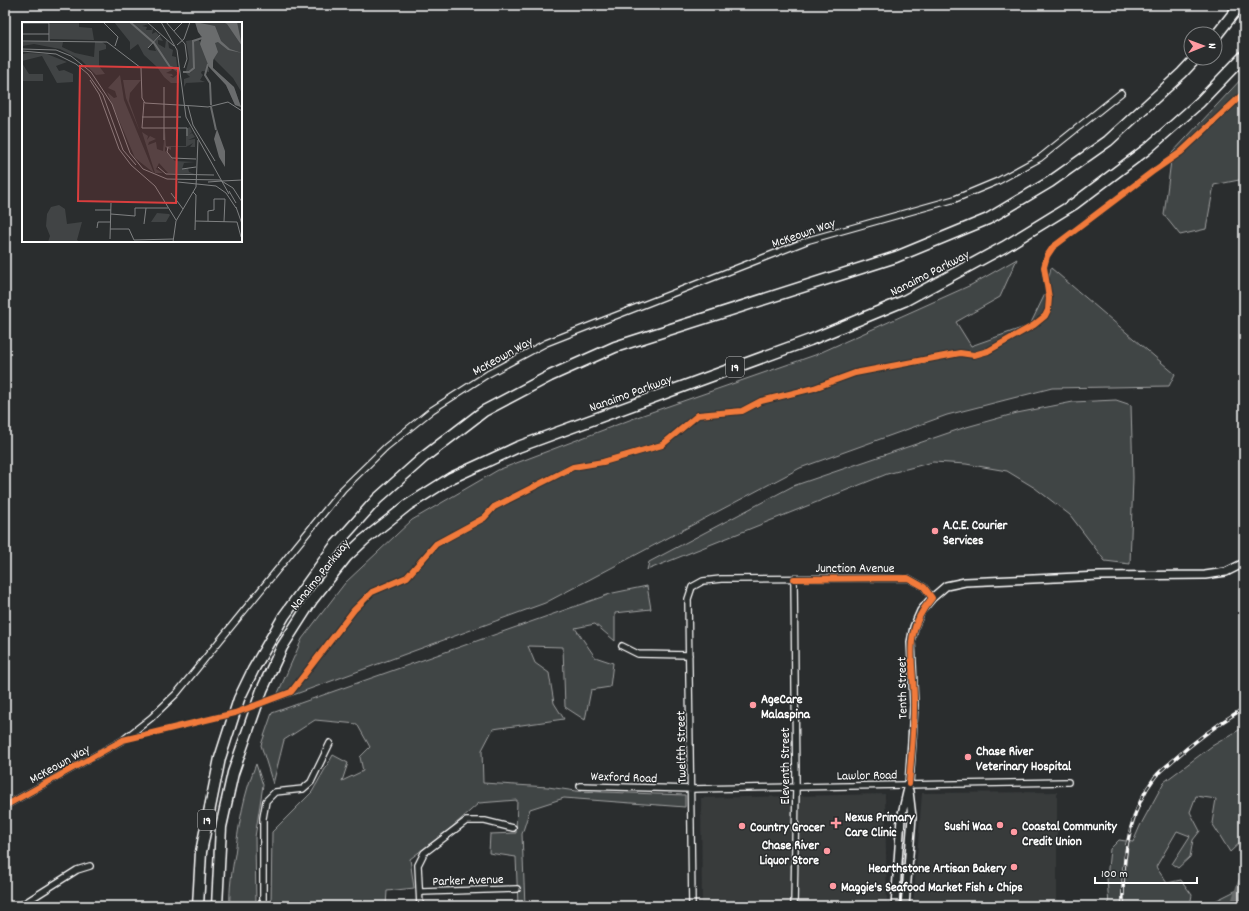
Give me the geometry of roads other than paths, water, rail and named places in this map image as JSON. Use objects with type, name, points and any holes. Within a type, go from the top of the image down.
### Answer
[{"type":"highway","points":[[1223,27],[1240,5]]},
{"type":"highway","name":"Nanaimo Parkway","points":[[217,906],[221,827],[232,773],[259,699],[282,647],[312,600],[347,556],[408,505],[451,478],[518,447],[810,340],[904,301],[1004,248],[1074,204],[1147,149],[1199,103],[1244,56]]},
{"type":"highway","name":"Nanaimo Parkway","points":[[198,906],[201,852],[214,786],[240,699],[254,670],[284,616],[334,547],[377,499],[418,462],[484,411],[550,376],[615,347],[896,258],[988,219],[1050,182],[1108,141],[1189,66]]},
{"type":"highway","points":[[211,906],[216,847],[221,827]]},
{"type":"street","name":"McKeown Way","points":[[5,806],[123,740],[151,718],[177,693],[343,489],[386,447],[432,410],[488,374],[546,343],[809,240],[955,199],[998,181],[1040,158],[1121,93]]},
{"type":"street","name":"Tenth Street","points":[[905,906],[912,817],[909,784],[914,705],[911,642],[914,627],[921,611],[932,598],[946,586],[965,582],[1100,576],[1205,575],[1226,572],[1244,563]]},
{"type":"street","name":"Eleventh Street","points":[[794,578],[796,786],[794,906]]},
{"type":"street","name":"Junction Avenue","points":[[692,587],[703,581],[721,579],[908,578],[924,587],[932,598]]},
{"type":"street","name":"Twelfth Street","points":[[692,587],[688,599],[692,789],[692,906]]},
{"type":"street","points":[[622,646],[638,654],[689,655]]},
{"type":"street","points":[[263,906],[263,818],[266,801],[275,792],[303,789],[312,782],[330,743]]},
{"type":"street","name":"Lawlor Road","points":[[692,789],[1068,782]]},
{"type":"street","name":"Tenth Street","points":[[895,906],[895,885],[901,818],[909,784]]},
{"type":"street","name":"Wexford Road","points":[[580,786],[692,789]]},
{"type":"street","points":[[420,906],[421,892],[418,865],[424,853],[466,821],[485,821],[513,828]]},
{"type":"street","points":[[20,906],[77,870],[90,866]]},
{"type":"street","name":"Parker Avenue","points":[[421,892],[517,889]]},
{"type":"waterway","points":[[1237,903],[1244,882]]},
{"type":"railway","points":[[1123,906],[1125,855],[1128,838],[1138,806],[1146,791],[1157,775],[1179,755],[1225,720],[1244,708]]},
{"type":"place","name":"A.C.E. Courier Services","points":[[935,531]]},
{"type":"place","name":"AgeCare Malaspina","points":[[753,705]]},
{"type":"place","name":"Chase River Veterinary Hospital","points":[[968,757]]},
{"type":"place","name":"Nexus Primary Care Clinic","points":[[836,823]]},
{"type":"place","name":"Sushi Waa","points":[[1000,825]]},
{"type":"place","name":"Country Grocer","points":[[742,826]]},
{"type":"place","name":"Coastal Community Credit Union","points":[[1014,832]]},
{"type":"place","name":"Chase River Liquor Store","points":[[827,851]]},
{"type":"place","name":"Hearthstone Artisan Bakery","points":[[1014,867]]},
{"type":"place","name":"Maggie's Seafood Market Fish & Chips","points":[[833,886]]}]
